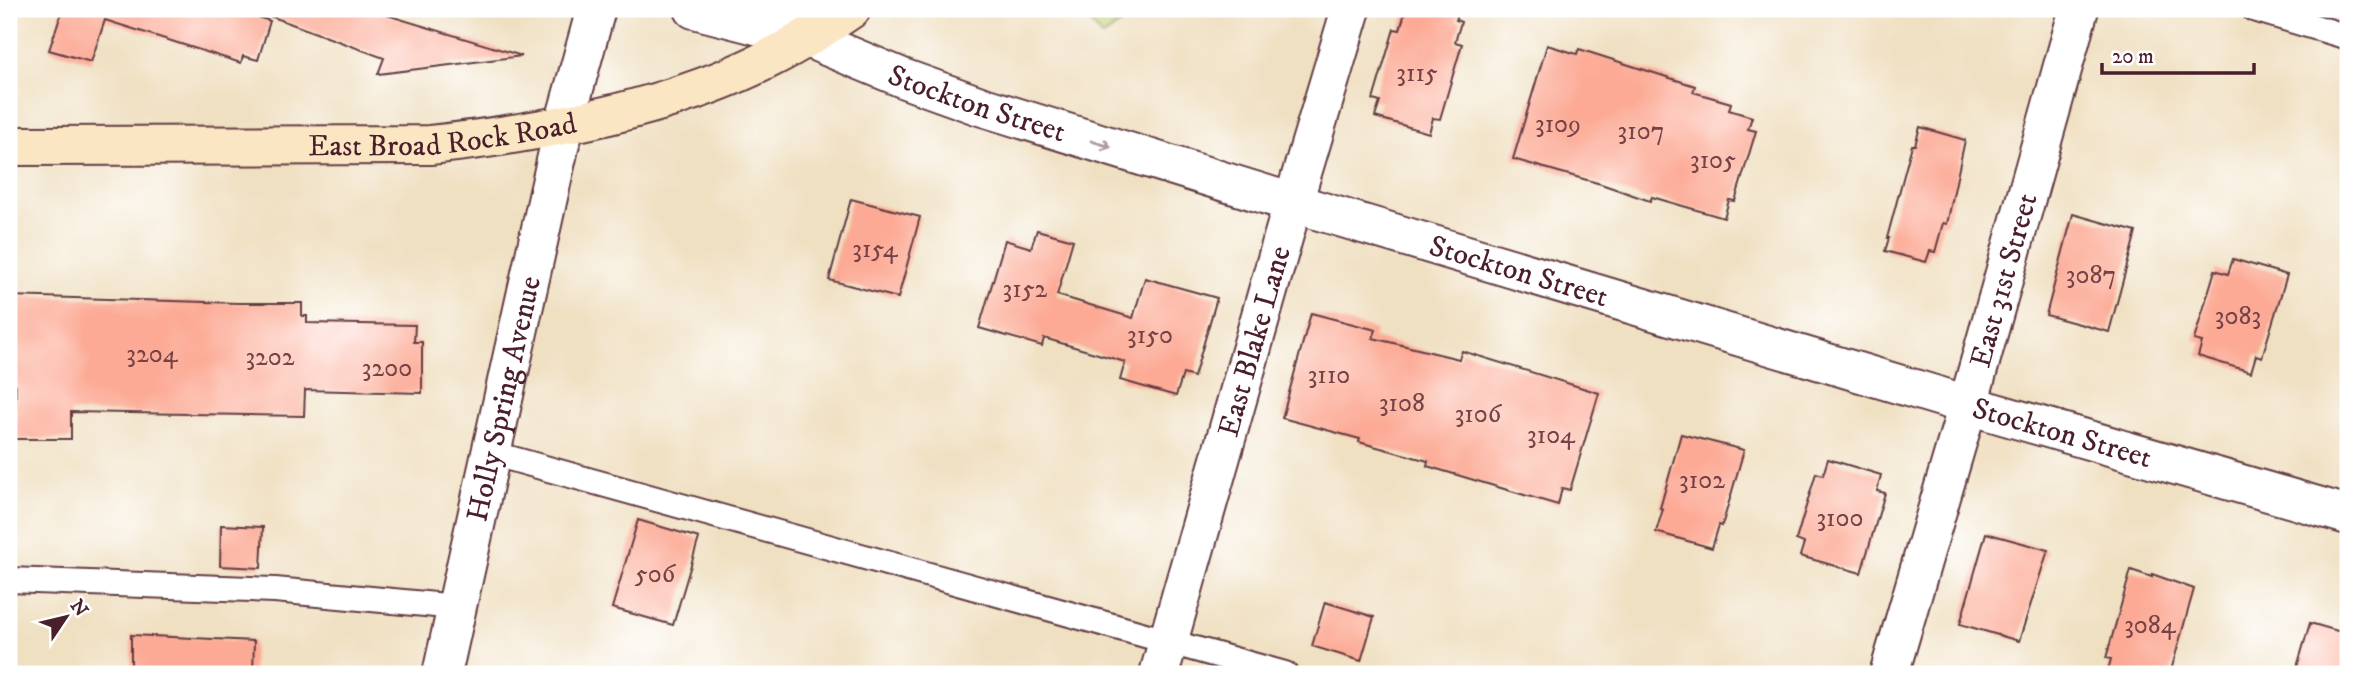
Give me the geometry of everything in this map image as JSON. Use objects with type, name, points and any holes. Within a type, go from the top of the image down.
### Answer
[{"type":"main road","name":"East Broad Rock Road","points":[[9,146],[430,145],[498,138],[564,125],[694,90],[772,57],[851,9]]},
{"type":"street","name":"Holly Spring Avenue","points":[[442,674],[564,125],[596,9]]},
{"type":"street","name":"Stockton Street","points":[[694,9],[807,38],[905,79],[980,106],[1293,202],[2348,516]]},
{"type":"street","name":"East Blake Lane","points":[[1164,658],[1293,202],[1351,9]]},
{"type":"street","name":"East 31st Street","points":[[1889,674],[2080,9]]},
{"type":"lane","points":[[2253,9],[2348,37]]},
{"type":"lane","points":[[491,453],[1164,658],[1285,674]]},
{"type":"lane","points":[[9,580],[275,590],[457,607]]},
{"type":"green space","points":[[1081,9],[1140,9],[1102,37]]},
{"type":"building","points":[[63,9],[232,9],[270,21],[258,60],[243,56],[241,63],[105,20],[91,62],[49,50]]},
{"type":"building","points":[[263,9],[367,9],[522,56],[378,74],[384,58],[262,13]]},
{"type":"building","points":[[1406,9],[1460,9],[1456,20],[1461,22],[1455,42],[1462,44],[1440,119],[1433,118],[1429,133],[1375,117],[1380,102],[1373,100],[1394,29],[1400,30]]},
{"type":"building","points":[[1547,45],[1577,54],[1579,49],[1695,86],[1693,92],[1731,103],[1729,110],[1752,117],[1748,129],[1756,131],[1735,201],[1729,200],[1724,218],[1652,197],[1650,201],[1513,159]]},
{"type":"building","points":[[1920,127],[1965,140],[1947,224],[1943,223],[1935,252],[1930,251],[1926,262],[1885,251],[1912,145],[1915,145]]},
{"type":"building","points":[[851,199],[920,217],[898,298],[829,280]]},
{"type":"building","points":[[2073,214],[2136,232],[2109,332],[2046,315]]},
{"type":"building","points":[[1037,230],[1073,240],[1057,295],[1133,318],[1145,278],[1217,298],[1194,377],[1183,374],[1176,396],[1120,380],[1125,362],[1044,338],[1042,346],[979,328],[1005,240],[1031,248]]},
{"type":"building","points":[[2233,259],[2287,275],[2262,357],[2256,355],[2251,372],[2198,356],[2202,342],[2194,340],[2215,270],[2228,274]]},
{"type":"building","points":[[9,296],[302,303],[302,316],[307,316],[307,323],[415,325],[414,342],[422,342],[422,393],[305,390],[304,416],[71,412],[71,439],[15,439],[16,385],[9,385]]},
{"type":"building","points":[[1311,313],[1376,330],[1373,338],[1459,359],[1462,351],[1599,393],[1570,490],[1562,488],[1558,505],[1427,466],[1428,461],[1359,442],[1360,439],[1282,418]]},
{"type":"building","points":[[1681,434],[1744,450],[1722,526],[1719,525],[1712,548],[1656,532]]},
{"type":"building","points":[[1828,459],[1881,475],[1877,491],[1885,493],[1861,573],[1800,556],[1804,543],[1796,540],[1816,473],[1823,475]]},
{"type":"building","points":[[638,520],[699,538],[673,625],[612,608]]},
{"type":"building","points":[[221,525],[263,527],[261,568],[220,566]]},
{"type":"building","points":[[1986,533],[2048,550],[2019,641],[1960,624]]},
{"type":"building","points":[[2131,570],[2152,577],[2152,574],[2194,589],[2170,674],[2107,674],[2111,659],[2106,658]]},
{"type":"building","points":[[1325,602],[1374,617],[1361,661],[1312,646]]},
{"type":"building","points":[[2310,623],[2348,634],[2348,674],[2295,674]]},
{"type":"building","points":[[131,635],[254,641],[253,674],[131,674]]}]
